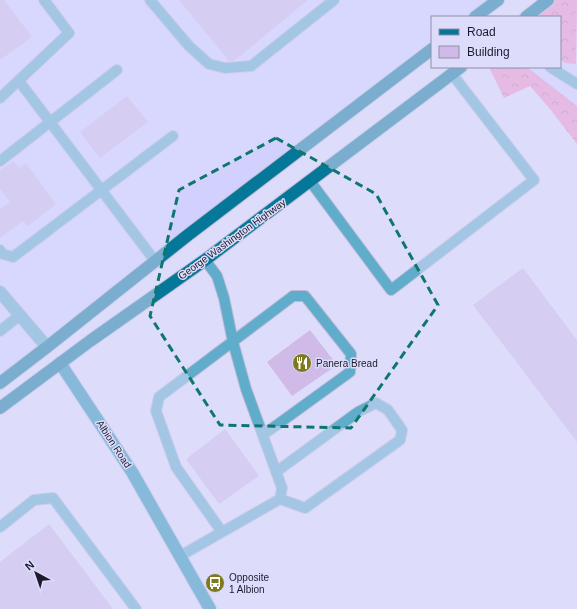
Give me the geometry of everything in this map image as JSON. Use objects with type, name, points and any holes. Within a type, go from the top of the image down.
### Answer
[{"type":"main road","points":[[476,16],[498,0]]},
{"type":"main road","points":[[527,16],[548,0]]},
{"type":"main road","points":[[0,383],[155,261],[431,50]]},
{"type":"main road","name":"George Washington Highway","points":[[0,408],[60,363],[205,260],[457,70]]},
{"type":"main road","name":"Albion Road","points":[[47,347],[60,363],[132,472],[210,609]]},
{"type":"street","name":"Albion Road","points":[[0,292],[47,347]]},
{"type":"lane","points":[[0,98],[69,33],[44,0]]},
{"type":"lane","points":[[150,0],[194,51],[209,64],[225,68],[251,66],[334,0]]},
{"type":"lane","points":[[552,68],[577,84]]},
{"type":"lane","points":[[0,161],[117,70]]},
{"type":"lane","points":[[310,181],[391,290],[534,180],[457,70]]},
{"type":"lane","points":[[19,81],[155,261]]},
{"type":"lane","points":[[0,250],[2,254],[14,258],[173,136]]},
{"type":"lane","points":[[205,260],[217,276],[224,298],[233,342],[246,388],[282,488],[280,500]]},
{"type":"lane","points":[[222,532],[176,466],[156,411],[159,397],[293,296],[305,296],[351,354],[350,372],[263,435]]},
{"type":"lane","points":[[3,329],[20,315]]},
{"type":"lane","points":[[180,556],[280,500],[305,508],[400,440],[402,430],[388,410],[376,403],[358,412],[276,472]]},
{"type":"lane","points":[[0,527],[34,500],[53,498],[136,609]]},
{"type":"highlighted area","points":[[276,138],[376,194],[438,305],[351,428],[220,425],[150,316],[179,190]]},
{"type":"shaded area","points":[[0,0],[504,0],[483,16],[431,16],[431,56],[272,177],[0,392]]},
{"type":"shaded area","points":[[561,60],[565,63],[577,64],[577,106],[528,68],[561,68]]},
{"type":"green space","points":[[554,0],[577,0],[576,64],[565,63],[561,60],[561,16],[533,16]]},
{"type":"green space","points":[[489,68],[528,68],[577,106],[577,144],[530,86],[504,98]]},
{"type":"building","points":[[0,0],[4,0],[32,37],[0,60]]},
{"type":"building","points":[[179,0],[308,0],[234,61],[229,61]]},
{"type":"building","points":[[127,96],[148,122],[100,158],[80,132]]},
{"type":"building","points":[[13,161],[19,168],[26,163],[56,204],[28,226],[23,221],[0,238],[0,209],[10,202],[0,189],[0,170]]},
{"type":"building","points":[[523,268],[577,340],[577,442],[473,305]]},
{"type":"building","name":"Panera Bread","points":[[310,330],[337,365],[292,396],[267,362]]},
{"type":"building","points":[[225,429],[259,476],[219,504],[186,459]]},
{"type":"building","points":[[49,524],[113,609],[0,609],[0,562]]},
{"type":"place","name":"Panera Bread","points":[[302,363]]},
{"type":"place","name":"Opposite 1 Albion","points":[[215,583]]}]
